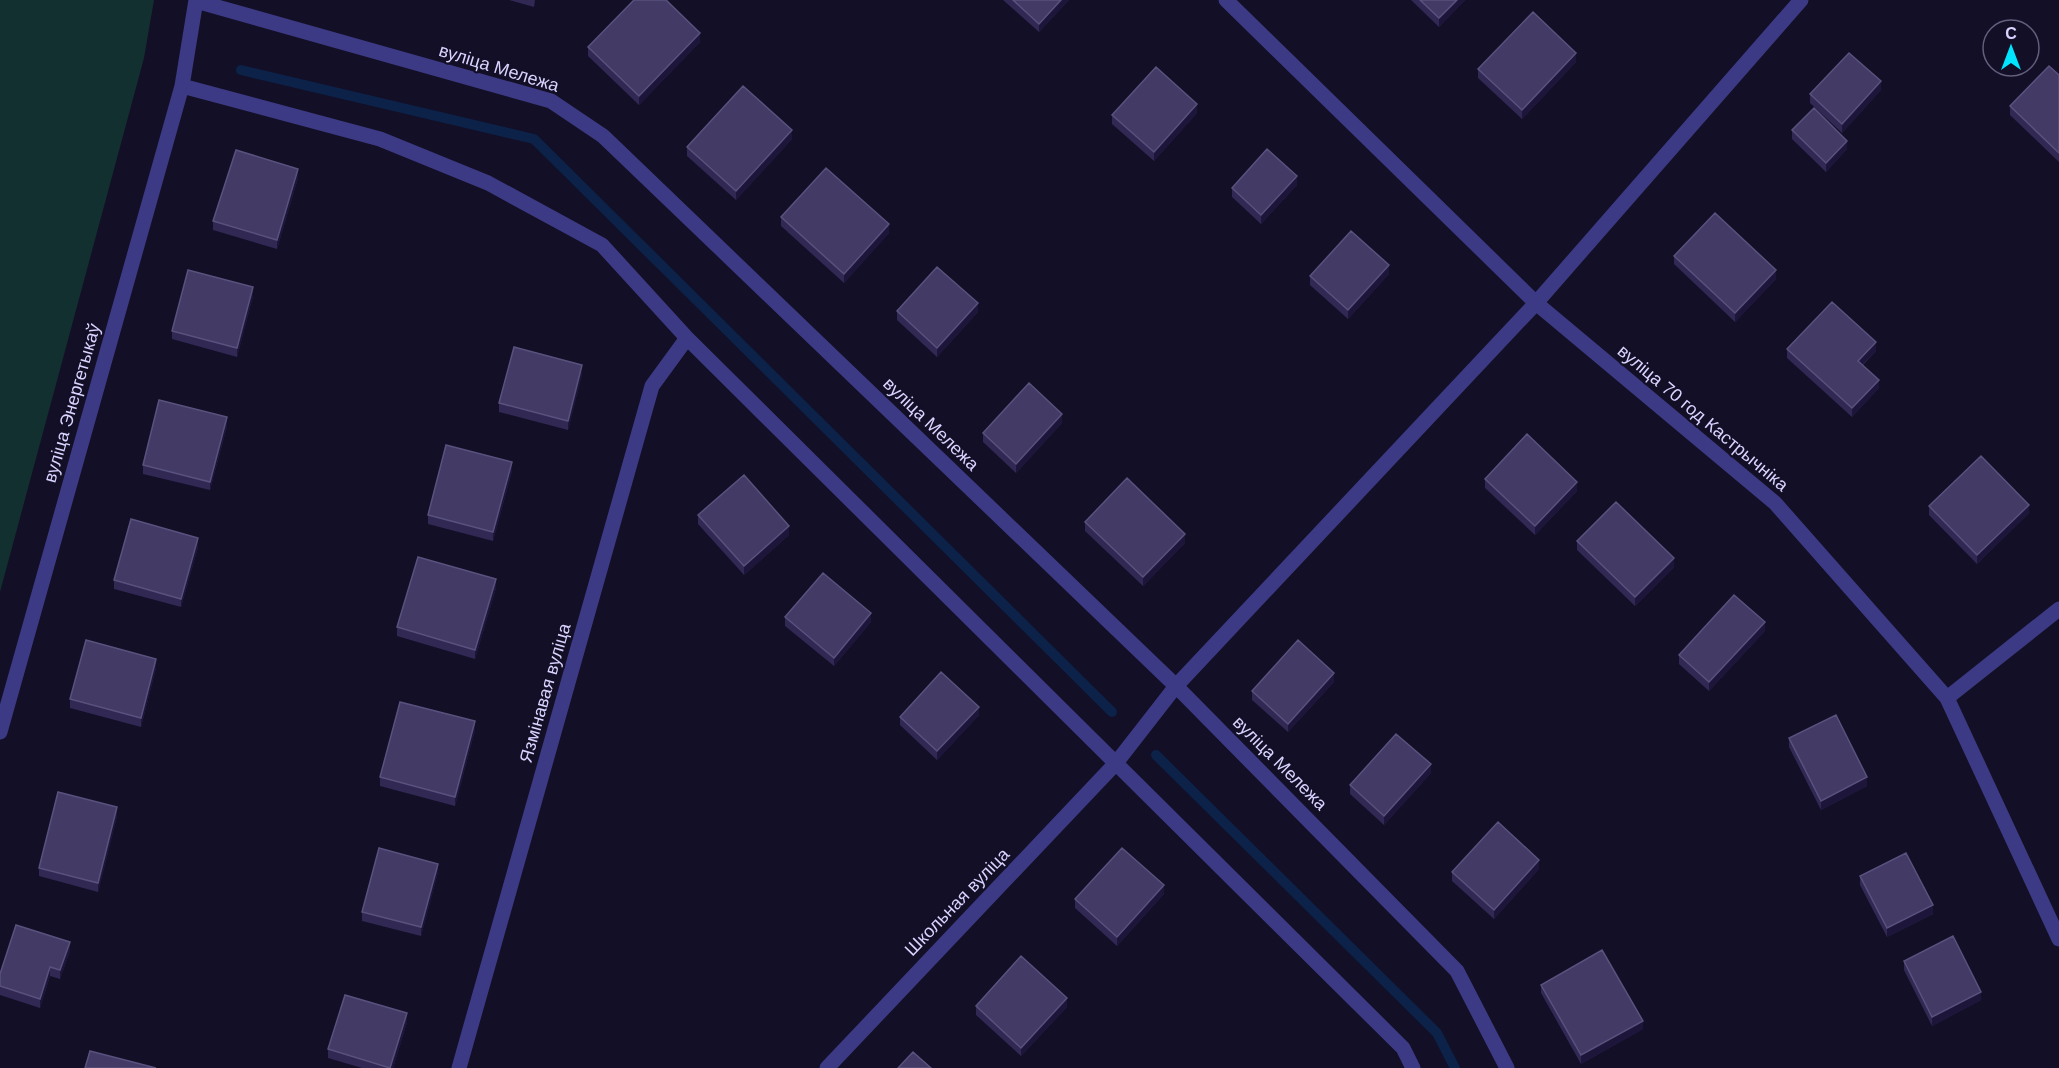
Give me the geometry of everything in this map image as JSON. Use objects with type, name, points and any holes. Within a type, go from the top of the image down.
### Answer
[{"type":"street","name":"вуліца Энергетыкаў","points":[[0,732],[182,86],[196,0]]},
{"type":"street","name":"вуліца Мележа","points":[[196,0],[551,101],[603,136],[1176,686],[1457,971],[1507,1068]]},
{"type":"street","name":"вуліца 70 год Кастрычніка","points":[[1226,0],[1536,303],[1775,503],[1947,698],[2059,939]]},
{"type":"street","name":"Школьная вуліца","points":[[827,1068],[1116,763],[1176,686],[1536,303],[1801,0]]},
{"type":"street","points":[[182,86],[380,139],[488,183],[602,245],[687,338],[1403,1048],[1413,1068]]},
{"type":"street","name":"Язмінавая вуліца","points":[[459,1068],[652,386],[687,338]]},
{"type":"street","points":[[1947,698],[2059,609]]},
{"type":"green space","points":[[0,0],[154,0],[144,58],[0,592]]},
{"type":"building","points":[[634,0],[666,0],[700,33],[639,96],[588,47]]},
{"type":"building","points":[[1013,0],[1061,0],[1039,24]]},
{"type":"building","points":[[1420,0],[1457,0],[1439,18]]},
{"type":"building","points":[[1533,12],[1576,53],[1522,110],[1478,69]]},
{"type":"building","points":[[1849,53],[1881,81],[1842,124],[1810,94]]},
{"type":"building","points":[[2049,66],[2059,75],[2059,153],[2010,106],[2037,78],[2041,78],[2041,74]]},
{"type":"building","points":[[1156,67],[1197,104],[1154,152],[1112,115]]},
{"type":"building","points":[[743,86],[792,130],[736,191],[687,147]]},
{"type":"building","points":[[1814,108],[1847,141],[1826,163],[1792,130]]},
{"type":"building","points":[[1267,149],[1297,176],[1261,215],[1232,188]]},
{"type":"building","points":[[236,150],[298,169],[277,240],[213,221]]},
{"type":"building","points":[[826,168],[889,224],[844,274],[781,217]]},
{"type":"building","points":[[1715,213],[1776,270],[1735,313],[1674,256]]},
{"type":"building","points":[[1351,231],[1389,265],[1348,310],[1310,276]]},
{"type":"building","points":[[937,267],[978,303],[937,348],[897,311]]},
{"type":"building","points":[[188,270],[253,287],[237,348],[172,331]]},
{"type":"building","points":[[1832,302],[1876,342],[1858,361],[1879,380],[1852,408],[1787,349]]},
{"type":"building","points":[[514,347],[582,365],[568,421],[499,403]]},
{"type":"building","points":[[1029,383],[1062,414],[1016,464],[983,433]]},
{"type":"building","points":[[159,400],[227,417],[210,482],[143,465]]},
{"type":"building","points":[[1527,434],[1577,482],[1535,526],[1485,479]]},
{"type":"building","points":[[446,445],[512,462],[493,532],[428,515]]},
{"type":"building","points":[[1981,456],[2029,505],[1977,555],[1929,506]]},
{"type":"building","points":[[744,475],[789,526],[744,566],[698,515]]},
{"type":"building","points":[[1127,478],[1185,534],[1143,577],[1085,522]]},
{"type":"building","points":[[1616,502],[1674,558],[1635,597],[1577,541]]},
{"type":"building","points":[[131,519],[198,538],[181,599],[114,580]]},
{"type":"building","points":[[418,557],[496,579],[475,650],[397,627]]},
{"type":"building","points":[[823,573],[871,613],[834,658],[785,617]]},
{"type":"building","points":[[1734,595],[1765,622],[1709,682],[1679,655]]},
{"type":"building","points":[[86,640],[156,659],[141,718],[70,699]]},
{"type":"building","points":[[1298,640],[1334,673],[1288,724],[1252,691]]},
{"type":"building","points":[[941,672],[979,707],[937,751],[900,717]]},
{"type":"building","points":[[400,702],[475,721],[455,797],[380,777]]},
{"type":"building","points":[[1836,715],[1867,777],[1821,801],[1789,738]]},
{"type":"building","points":[[1396,734],[1431,764],[1384,816],[1350,785]]},
{"type":"building","points":[[58,792],[117,807],[98,883],[39,868]]},
{"type":"building","points":[[1498,822],[1539,860],[1494,910],[1452,872]]},
{"type":"building","points":[[379,848],[438,864],[421,927],[362,912]]},
{"type":"building","points":[[1122,848],[1164,885],[1117,937],[1075,899]]},
{"type":"building","points":[[1906,853],[1933,905],[1887,928],[1860,876]]},
{"type":"building","points":[[16,925],[70,942],[60,970],[50,967],[40,999],[0,986],[0,974]]},
{"type":"building","points":[[1953,936],[1981,992],[1932,1017],[1904,961]]},
{"type":"building","points":[[1602,950],[1643,1021],[1581,1055],[1541,985]]},
{"type":"building","points":[[1021,956],[1067,998],[1021,1048],[976,1006]]},
{"type":"building","points":[[345,995],[407,1013],[390,1068],[328,1049]]},
{"type":"building","points":[[90,1051],[156,1068],[85,1068]]},
{"type":"building","points":[[913,1052],[931,1068],[898,1068]]},
{"type":"waterway","points":[[241,70],[534,139],[1112,712]]},
{"type":"waterway","points":[[1156,755],[1437,1033],[1455,1068]]}]
